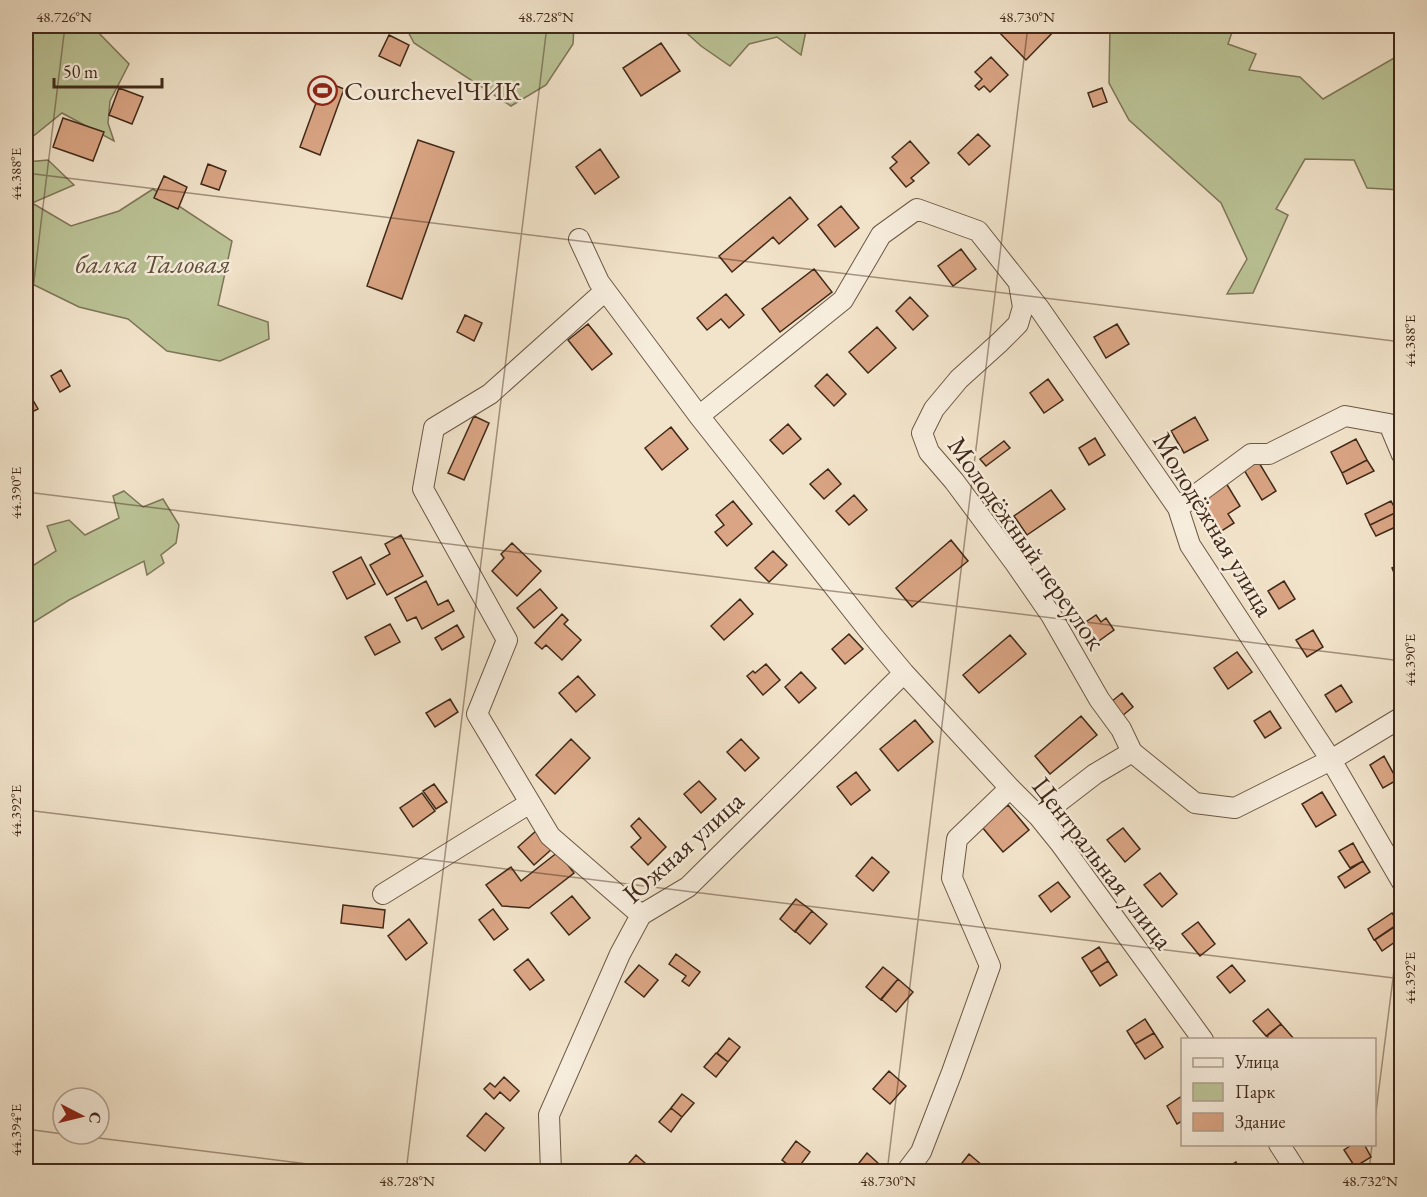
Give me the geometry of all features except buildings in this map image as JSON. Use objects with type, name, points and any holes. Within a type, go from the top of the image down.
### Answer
[{"type":"street","name":"Молодёжная улица","points":[[699,416],[843,300],[881,235],[917,209],[978,231],[1039,308],[1178,508],[1190,545],[1330,760],[1401,882]]},
{"type":"street","name":"Центральная улица","points":[[579,239],[605,291],[699,416],[904,673],[1039,817],[1202,1038]]},
{"type":"street","name":"Молодёжный переулок","points":[[1018,282],[1023,307],[1018,324],[959,379],[934,409],[922,433],[929,452],[954,481],[1051,615],[1099,699],[1121,729],[1132,752]]},
{"type":"street","points":[[605,291],[490,394],[434,428],[423,489],[507,640],[477,714],[550,836],[640,915]]},
{"type":"street","points":[[1178,508],[1251,454],[1269,454],[1346,416],[1389,424],[1401,455]]},
{"type":"street","name":"Южная улица","points":[[551,1172],[549,1115],[620,954],[640,915],[688,887],[904,673]]},
{"type":"street","points":[[1039,817],[1095,774],[1132,752],[1195,803],[1235,808],[1330,760],[1401,717]]},
{"type":"street","points":[[906,1172],[921,1152],[990,966],[952,878],[957,839],[1010,788]]},
{"type":"street","points":[[383,894],[530,802]]},
{"type":"street","points":[[1280,1146],[1297,1172]]},
{"type":"green space","points":[[26,26],[92,26],[129,64],[110,101],[108,123],[114,141],[62,113],[26,142]]},
{"type":"green space","points":[[405,26],[574,26],[573,44],[546,85],[511,106],[414,43]]},
{"type":"green space","points":[[679,26],[807,26],[801,55],[777,37],[749,44],[730,66],[701,46]]},
{"type":"green space","points":[[1110,26],[1234,26],[1228,44],[1256,54],[1249,70],[1300,77],[1323,99],[1401,54],[1401,190],[1367,188],[1354,160],[1305,159],[1276,209],[1288,215],[1253,293],[1227,294],[1247,259],[1221,203],[1129,120],[1109,83]]},
{"type":"green space","name":"балка Таловая","points":[[48,160],[74,185],[32,203],[71,226],[119,211],[153,189],[232,241],[218,305],[268,322],[269,339],[220,361],[167,351],[128,319],[79,307],[26,281],[26,162]]},
{"type":"green space","points":[[124,491],[143,507],[163,499],[179,525],[176,543],[161,555],[164,563],[147,575],[144,561],[69,600],[26,627],[26,570],[56,551],[47,526],[69,520],[85,535],[119,518],[113,496]]},
{"type":"place","name":"CourсhevelЧИК","points":[[323,90]]}]
